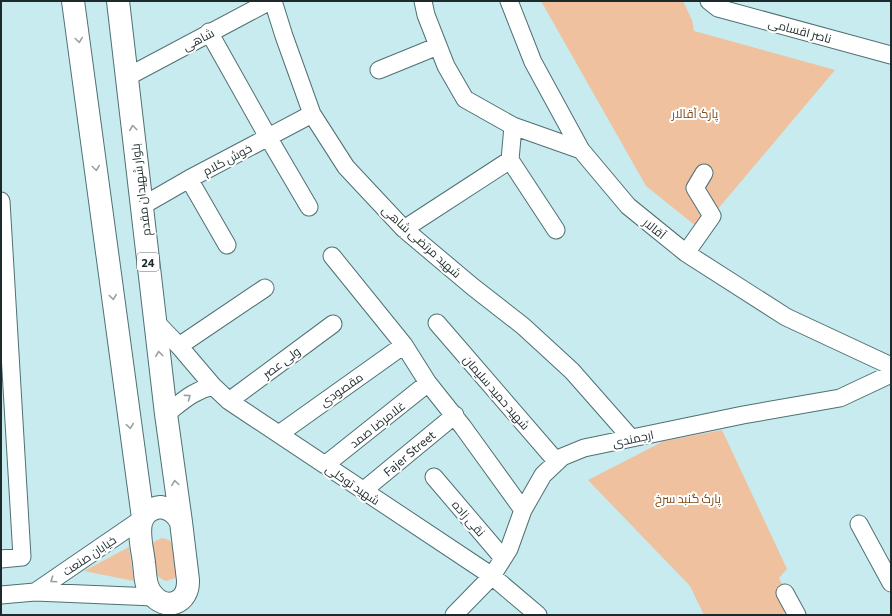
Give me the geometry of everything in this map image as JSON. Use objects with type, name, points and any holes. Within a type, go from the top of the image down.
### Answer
[{"type":"main road","points":[[73,1],[143,518]]},
{"type":"main road","name":"بلوار شهیدان مقدم","points":[[118,1],[180,522]]},
{"type":"main road","points":[[155,606],[147,583],[140,532],[141,523],[149,511],[161,507],[173,511],[178,516],[180,522]]},
{"type":"main road","name":"24","points":[[180,522],[191,615]]},
{"type":"main road","points":[[155,606],[159,601],[165,603],[178,602],[183,598],[188,587]]},
{"type":"street","name":"شاهی","points":[[127,77],[209,32],[270,1]]},
{"type":"street","name":"شهید مرتضی شاهی","points":[[273,1],[312,114],[346,168],[404,229],[473,287],[523,326],[562,361],[630,438]]},
{"type":"street","points":[[423,1],[426,15],[446,66],[465,99],[513,126],[581,150]]},
{"type":"street","name":"آقالار","points":[[509,1],[533,62],[581,150],[628,206],[686,253],[786,317],[891,366]]},
{"type":"street","name":"ناصر اقسامی","points":[[709,2],[718,8],[891,55]]},
{"type":"street","points":[[209,32],[309,207]]},
{"type":"street","points":[[378,70],[438,46]]},
{"type":"street","name":"خوش کلام","points":[[142,206],[189,179],[312,114]]},
{"type":"street","points":[[513,126],[510,160],[556,230]]},
{"type":"street","points":[[404,229],[510,160]]},
{"type":"street","points":[[686,253],[712,216],[695,188],[704,173]]},
{"type":"street","points":[[189,179],[227,245]]},
{"type":"street","points":[[1,201],[3,269],[22,557],[1,559]]},
{"type":"street","points":[[332,256],[404,345],[428,383],[454,415],[523,510]]},
{"type":"street","points":[[179,346],[265,288]]},
{"type":"street","name":"شهید توکلی","points":[[155,321],[179,346],[213,386],[229,401],[492,576],[538,615]]},
{"type":"street","name":"شهید حمید سلیمان","points":[[437,323],[557,462]]},
{"type":"street","name":"ولی عصر","points":[[229,401],[333,324]]},
{"type":"street","name":"مقصودی","points":[[278,434],[404,345]]},
{"type":"street","name":"ارجمندی","points":[[454,615],[492,576],[509,549],[523,510],[543,475],[562,457],[584,448],[743,414],[840,398],[891,374]]},
{"type":"street","name":"غلامرضا صمد","points":[[325,465],[428,383]]},
{"type":"street","points":[[166,414],[194,393],[201,389],[213,386]]},
{"type":"street","name":"Fajer Street","points":[[364,490],[454,415]]},
{"type":"street","name":"نقی زاده","points":[[434,477],[503,558]]},
{"type":"street","name":"خیابان صنعت","points":[[35,592],[143,518]]},
{"type":"street","points":[[859,524],[891,583]]},
{"type":"street","name":"خیابان صنعت","points":[[1,595],[35,592],[155,606]]},
{"type":"street","points":[[785,593],[797,615]]},
{"type":"green space","name":"پارک آقالار","points":[[541,1],[683,1],[692,20],[694,31],[835,70],[712,216],[707,235],[646,186]]},
{"type":"green space","name":"پارک گنبد سرخ","points":[[722,430],[787,569],[779,578],[794,608],[780,615],[704,615],[690,586],[588,480],[664,441]]},
{"type":"green space","points":[[162,538],[169,540],[174,546],[178,570],[175,578],[166,581],[160,578],[157,574],[152,557],[153,544],[155,541]]},
{"type":"green space","points":[[129,547],[134,581],[84,571]]}]
